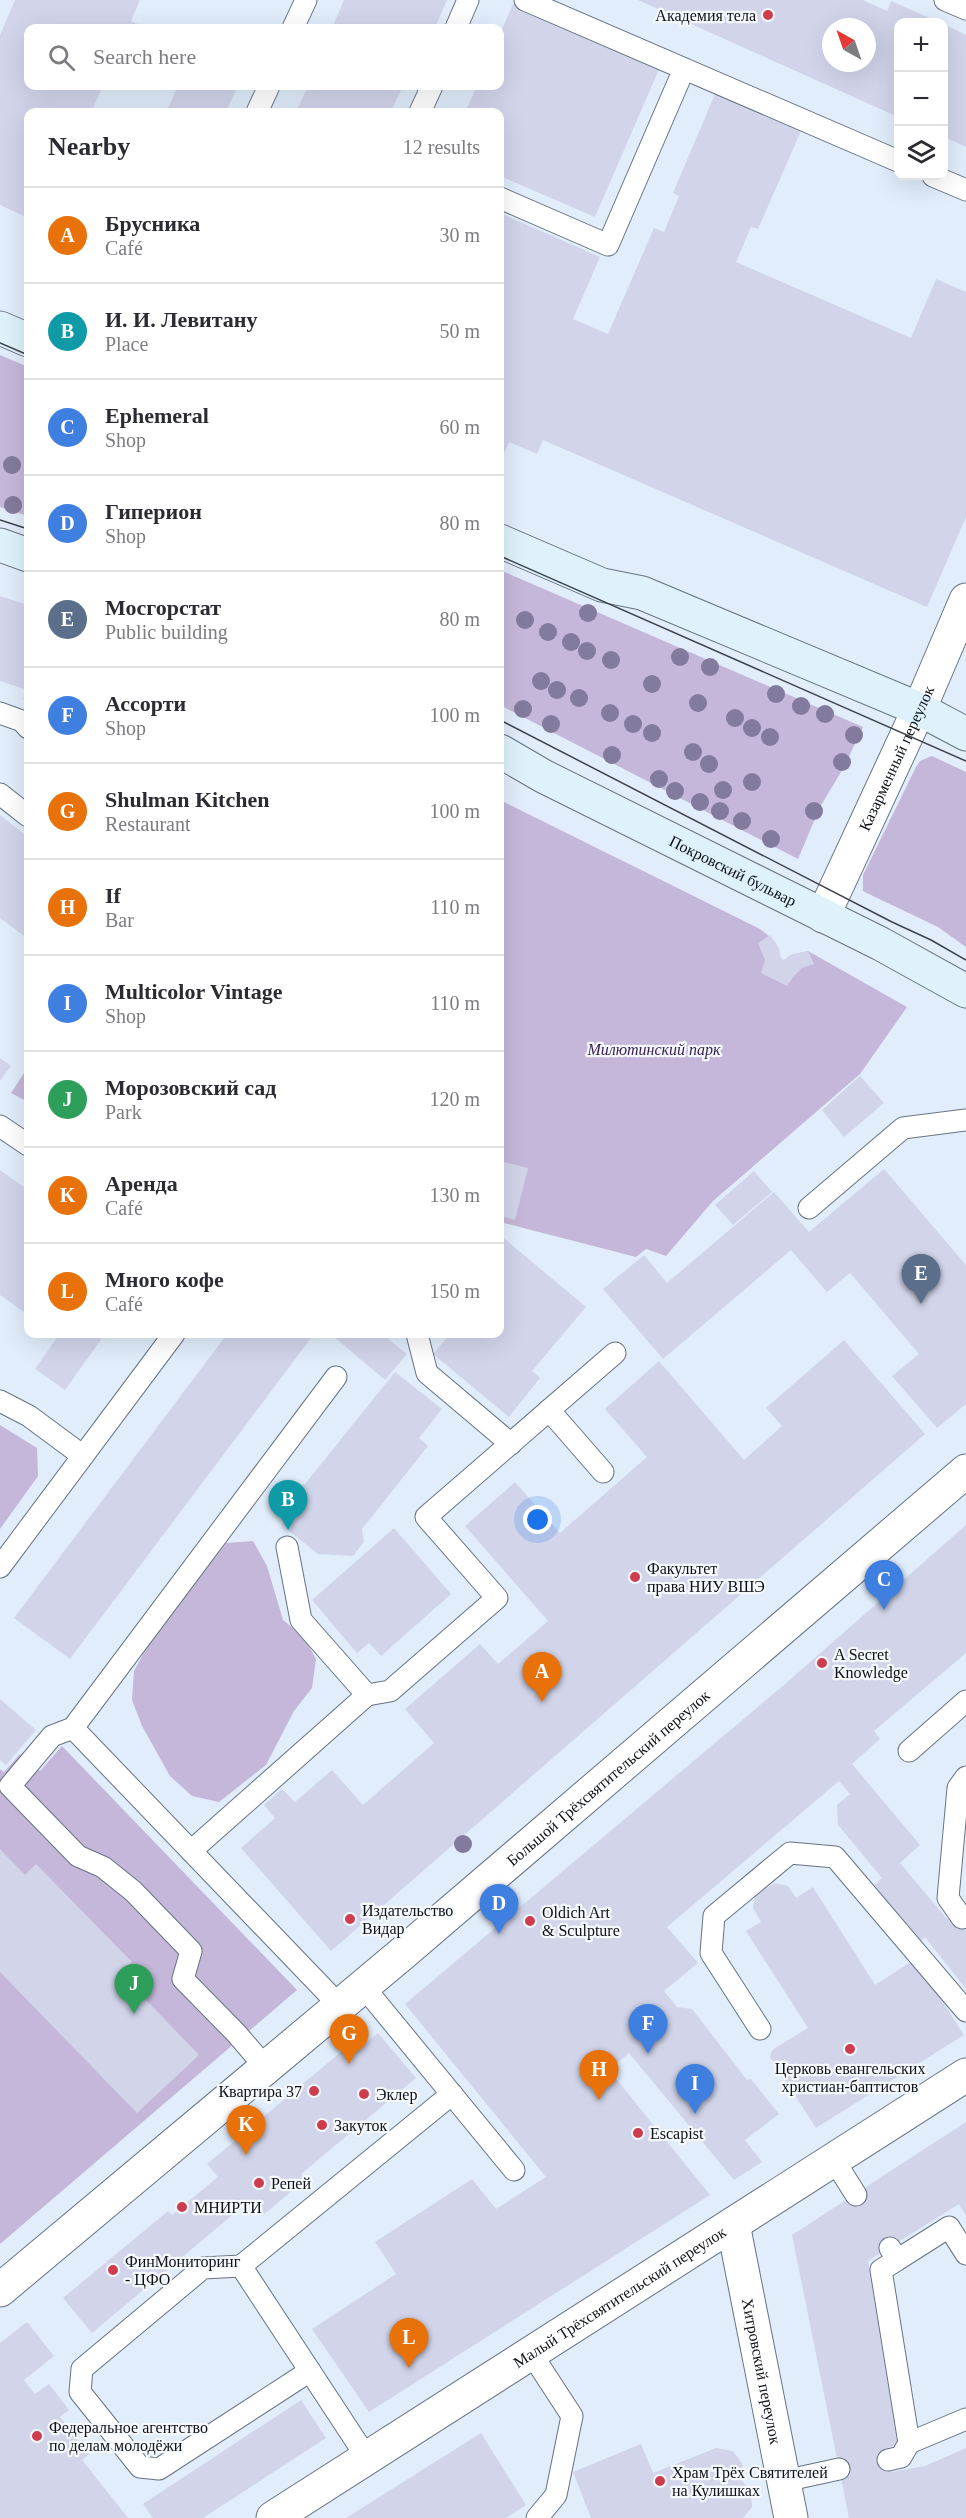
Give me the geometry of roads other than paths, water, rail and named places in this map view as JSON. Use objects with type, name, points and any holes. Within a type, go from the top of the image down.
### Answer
[{"type":"main road","points":[[0,328],[24,338]]},
{"type":"main road","points":[[504,543],[602,585],[642,593],[919,709],[966,735]]},
{"type":"main road","points":[[0,544],[24,553]]},
{"type":"main road","name":"Покровский бульвар","points":[[504,753],[543,776],[932,970],[966,991]]},
{"type":"street","name":"Казарменный переулок","points":[[823,916],[919,709],[966,600]]},
{"type":"street","name":"Большой Трёхсвятительский переулок","points":[[0,2290],[352,1996],[966,1471]]},
{"type":"street","name":"Малый Трёхсвятительский переулок","points":[[273,2518],[966,2075]]},
{"type":"street","name":"Хитровский переулок","points":[[733,2224],[791,2518]]},
{"type":"lane","points":[[295,24],[306,0]]},
{"type":"lane","points":[[458,24],[468,0]]},
{"type":"lane","points":[[525,0],[894,159]]},
{"type":"lane","points":[[945,0],[966,9]]},
{"type":"lane","points":[[504,200],[608,245],[684,69]]},
{"type":"lane","points":[[259,108],[267,90]]},
{"type":"lane","points":[[422,108],[430,90]]},
{"type":"lane","points":[[942,180],[966,190]]},
{"type":"lane","points":[[0,713],[24,723]]},
{"type":"lane","points":[[0,794],[24,813]]},
{"type":"lane","points":[[809,1208],[903,1128],[966,1120]]},
{"type":"lane","points":[[0,1126],[24,1142]]},
{"type":"lane","points":[[0,1567],[171,1338]]},
{"type":"lane","points":[[418,1338],[426,1373],[511,1444]]},
{"type":"lane","points":[[191,1851],[367,1695],[390,1691],[497,1598],[426,1517],[615,1353]]},
{"type":"lane","points":[[266,2068],[183,1978],[191,1951],[133,1891],[103,1867],[78,1856],[10,1786],[52,1737],[73,1728],[336,1377]]},
{"type":"lane","points":[[0,1401],[29,1416],[83,1456]]},
{"type":"lane","points":[[549,1410],[603,1472]]},
{"type":"lane","points":[[287,1547],[301,1620],[367,1695]]},
{"type":"lane","points":[[909,1751],[966,1701]]},
{"type":"lane","points":[[73,1728],[191,1851],[352,1996],[452,2094],[514,2170]]},
{"type":"lane","points":[[962,1918],[948,1898],[958,1788],[966,1777]]},
{"type":"lane","points":[[760,2030],[711,1953],[714,1916],[790,1853],[835,1857],[966,2011]]},
{"type":"lane","points":[[310,2371],[159,2469],[140,2467],[80,2392],[82,2368],[203,2268],[242,2266],[452,2094]]},
{"type":"lane","points":[[834,2160],[855,2194]]},
{"type":"lane","points":[[909,2443],[881,2270],[894,2254],[949,2227],[966,2254]]},
{"type":"lane","points":[[242,2266],[366,2458]]},
{"type":"lane","points":[[531,2353],[572,2416],[556,2495],[537,2518]]},
{"type":"lane","points":[[888,2460],[901,2457],[909,2443],[966,2419]]},
{"type":"lane","points":[[784,2481],[839,2469]]},
{"type":"tram line","points":[[0,343],[24,353]]},
{"type":"tram line","points":[[0,520],[24,528]]},
{"type":"tram line","points":[[504,558],[966,761]]},
{"type":"tram line","points":[[504,722],[966,960]]},
{"type":"place","name":"Академия тела","points":[[768,15]]},
{"type":"place","name":"Мосгорстат","points":[[921,1304]]},
{"type":"place","name":"И. И. Левитану","points":[[288,1530]]},
{"type":"place","name":"Факультет права НИУ ВШЭ","points":[[635,1577]]},
{"type":"place","name":"Ephemeral","points":[[884,1610]]},
{"type":"place","name":"A Secret Knowledge","points":[[822,1663]]},
{"type":"place","name":"Брусника","points":[[542,1702]]},
{"type":"place","name":"Издательство Видар","points":[[350,1919]]},
{"type":"place","name":"Oldich Art & Sculpture","points":[[530,1921]]},
{"type":"place","name":"Гиперион","points":[[499,1934]]},
{"type":"place","name":"Морозовский сад","points":[[134,2014]]},
{"type":"place","name":"Церковь евангельских христиан-баптистов","points":[[850,2049]]},
{"type":"place","name":"Ассорти","points":[[648,2054]]},
{"type":"place","name":"Shulman Kitchen","points":[[349,2064]]},
{"type":"place","name":"Квартира 37","points":[[314,2091]]},
{"type":"place","name":"Эклер","points":[[364,2094]]},
{"type":"place","name":"If","points":[[599,2100]]},
{"type":"place","name":"Multicolor Vintage","points":[[695,2114]]},
{"type":"place","name":"Закуток","points":[[322,2125]]},
{"type":"place","name":"Escapist","points":[[638,2133]]},
{"type":"place","name":"Аренда","points":[[246,2155]]},
{"type":"place","name":"Репей","points":[[259,2183]]},
{"type":"place","name":"МНИРТИ","points":[[182,2207]]},
{"type":"place","name":"ФинМониторинг - ЦФО","points":[[113,2270]]},
{"type":"place","name":"Много кофе","points":[[409,2368]]},
{"type":"place","name":"Федеральное агентство по делам молодёжи","points":[[37,2436]]},
{"type":"place","name":"Храм Трёх Святителей на Кулишках","points":[[660,2481]]},
{"type":"park label","name":"Милютинский парк","points":[[654,1049]]}]
